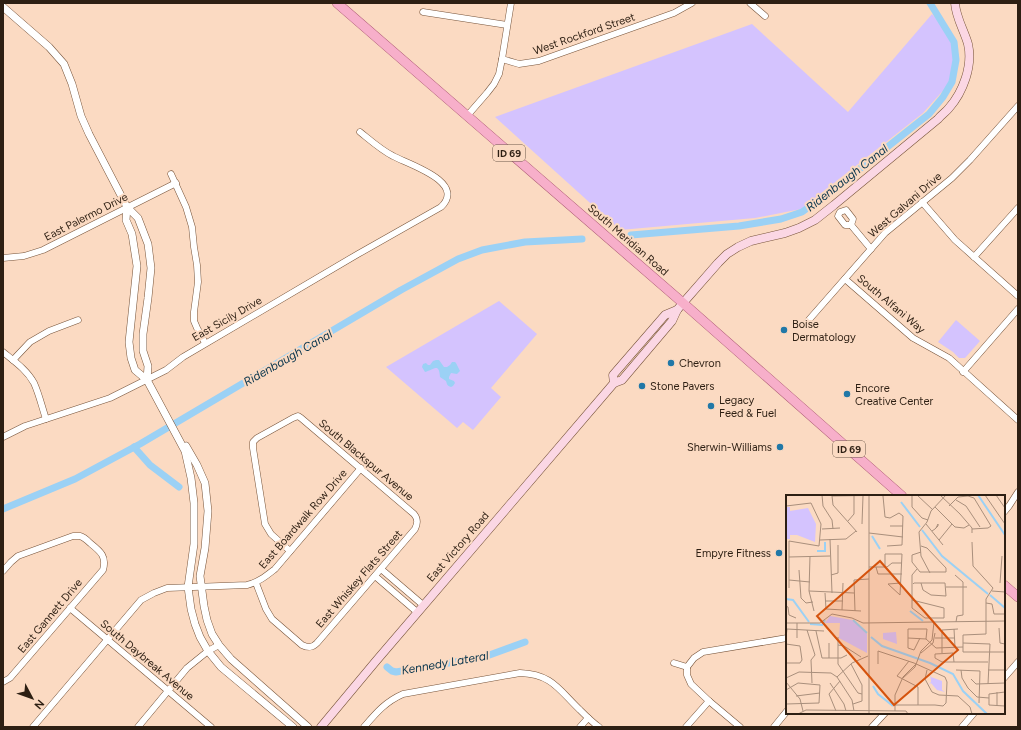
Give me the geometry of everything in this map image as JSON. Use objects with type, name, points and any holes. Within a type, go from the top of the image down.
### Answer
[{"type":"main road","name":"South Meridian Road","points":[[337,3],[467,116],[680,306],[901,495]]},
{"type":"main road","name":"East Victory Road","points":[[321,727],[417,612],[614,383],[613,375],[665,315],[680,306],[727,254],[751,241],[785,233],[815,220],[938,119],[949,108],[964,84],[969,61],[968,46],[956,14],[954,3]]},
{"type":"main road","points":[[1005,586],[1018,597]]},
{"type":"street","points":[[467,116],[494,84],[499,74],[511,3]]},
{"type":"street","name":"West Rockford Street","points":[[502,59],[519,64],[539,61],[674,13],[692,3]]},
{"type":"street","points":[[750,3],[765,16]]},
{"type":"street","points":[[3,7],[49,47],[64,64],[89,134],[127,207],[138,218],[148,244],[151,268],[143,334],[143,351],[148,366],[146,380]]},
{"type":"street","points":[[423,12],[508,25]]},
{"type":"street","name":"West Galvani Drive","points":[[807,322],[885,233],[952,178],[1018,106]]},
{"type":"street","name":"East Sicily Drive","points":[[3,437],[25,426],[110,398],[166,370],[205,343],[441,207],[446,202],[448,196],[444,184],[432,174],[385,152],[360,132]]},
{"type":"street","points":[[171,174],[186,207],[192,227],[198,265],[198,282],[194,321],[205,343]]},
{"type":"street","name":"East Palermo Drive","points":[[3,258],[24,256],[43,250],[176,183]]},
{"type":"street","points":[[922,202],[955,240],[1018,296]]},
{"type":"street","points":[[834,205],[840,212],[838,216],[845,225],[851,225],[871,249]]},
{"type":"street","points":[[127,207],[126,220],[132,234],[137,266],[129,342],[131,358],[135,370],[146,380],[185,451],[191,478],[194,503],[194,544],[188,587],[195,624],[208,651],[221,667],[293,727]]},
{"type":"street","points":[[974,257],[1018,208]]},
{"type":"street","name":"South Alfani Way","points":[[845,279],[913,338],[949,358],[1018,420]]},
{"type":"street","points":[[963,372],[1018,309]]},
{"type":"street","points":[[13,360],[30,342],[36,338],[49,330],[78,320]]},
{"type":"street","points":[[3,352],[24,370],[33,382],[46,419]]},
{"type":"street","name":"South Blackspur Avenue","points":[[290,551],[271,534],[265,524],[252,448],[253,442],[257,438],[298,416],[361,468],[414,514],[418,520]]},
{"type":"street","points":[[175,432],[197,465],[205,483],[208,511],[205,548],[200,576],[207,620],[212,634],[231,659],[308,727]]},
{"type":"street","name":"East Boardwalk Row Drive","points":[[36,726],[141,600],[167,588],[247,585],[256,583],[265,578],[275,569],[361,468]]},
{"type":"street","points":[[1005,511],[1018,492]]},
{"type":"street","name":"East Whiskey Flats Street","points":[[256,583],[266,609],[272,619],[302,645],[310,648],[317,643],[415,529],[418,520]]},
{"type":"street","name":"East Gannett Drive","points":[[3,571],[18,556],[73,536],[85,538],[99,550],[104,559],[102,570],[10,678],[3,682]]},
{"type":"street","points":[[381,569],[423,606]]},
{"type":"street","points":[[375,576],[417,612]]},
{"type":"street","name":"South Daybreak Avenue","points":[[70,608],[211,727]]},
{"type":"street","points":[[740,727],[708,701],[691,684],[687,675],[687,667],[694,658],[703,652],[786,638]]},
{"type":"street","points":[[138,727],[187,668],[208,651],[219,645]]},
{"type":"street","points":[[1005,676],[1008,670],[1018,662]]},
{"type":"street","points":[[674,663],[687,667]]},
{"type":"street","points":[[364,727],[384,705],[393,698],[403,694],[520,673],[547,678],[599,727]]},
{"type":"street","points":[[686,727],[708,701]]},
{"type":"street","points":[[774,727],[786,712]]},
{"type":"street","points":[[872,727],[884,714]]},
{"type":"street","points":[[962,727],[973,714]]},
{"type":"street","points":[[580,727],[588,718]]},
{"type":"shaded area","points":[[932,14],[951,35],[955,56],[948,85],[923,113],[801,209],[755,218],[620,230],[495,117],[752,24],[848,112]]},
{"type":"shaded area","points":[[499,301],[537,334],[491,388],[501,397],[473,430],[463,422],[457,428],[386,367]]},
{"type":"shaded area","points":[[956,320],[980,341],[965,358],[959,358],[938,342]]},
{"type":"water","points":[[436,360],[439,360],[444,367],[447,367],[452,362],[456,363],[460,371],[457,374],[451,373],[449,377],[449,379],[455,383],[453,386],[451,387],[447,385],[446,381],[440,377],[437,368],[425,372],[422,367],[423,364],[426,363],[430,365]]},
{"type":"waterway","name":"Ridenbaugh Canal","points":[[631,235],[739,226],[781,219],[802,212],[833,190],[929,114],[943,97],[952,82],[956,60],[954,42],[930,3]]},
{"type":"waterway","name":"Ridenbaugh Canal","points":[[3,509],[75,479],[140,444],[401,290],[458,259],[482,250],[525,242],[582,239]]},
{"type":"waterway","name":"Kennedy Lateral","points":[[134,447],[150,465],[179,487]]},
{"type":"waterway","name":"Kennedy Lateral","points":[[387,667],[396,672],[484,657],[525,642]]},
{"type":"place","name":"Boise Dermatology","points":[[784,330]]},
{"type":"place","name":"Chevron","points":[[671,363]]},
{"type":"place","name":"Stone Pavers","points":[[642,386]]},
{"type":"place","name":"Encore Creative Center","points":[[847,394]]},
{"type":"place","name":"Legacy Feed & Fuel","points":[[711,406]]},
{"type":"place","name":"Sherwin-Williams","points":[[780,447]]},
{"type":"place","name":"Empyre Fitness","points":[[779,553]]}]
